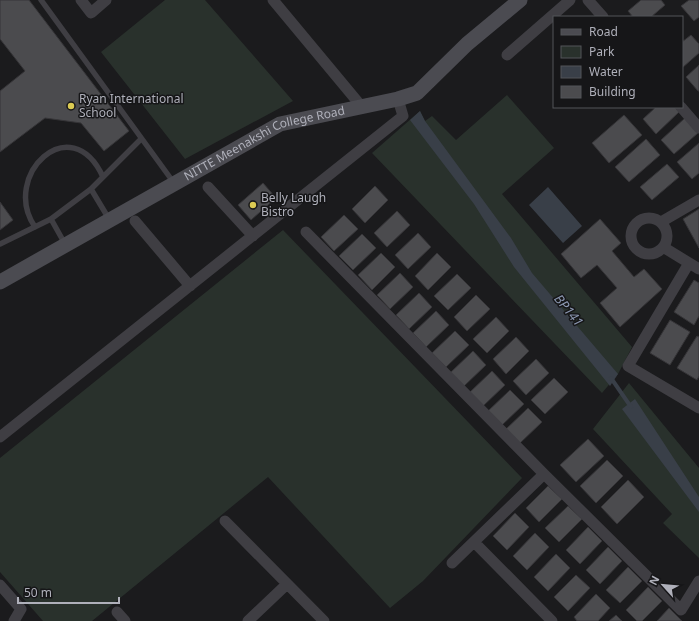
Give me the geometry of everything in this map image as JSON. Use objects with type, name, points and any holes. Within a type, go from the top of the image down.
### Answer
[{"type":"street","points":[[81,0],[91,13],[106,0]]},
{"type":"street","points":[[273,0],[362,107]]},
{"type":"street","name":"NITTE Meenakshi College Road","points":[[3,278],[280,124],[398,99],[417,93],[467,44],[520,0]]},
{"type":"street","points":[[507,55],[570,0]]},
{"type":"street","points":[[588,0],[602,16]]},
{"type":"street","points":[[0,437],[403,116],[398,99]]},
{"type":"street","points":[[682,108],[699,128]]},
{"type":"street","points":[[208,187],[253,236]]},
{"type":"street","points":[[661,222],[699,200]]},
{"type":"street","points":[[654,218],[661,222],[666,229],[667,235],[663,247],[657,252],[646,254],[635,248],[631,237],[634,226],[643,219],[654,218]]},
{"type":"street","points":[[135,221],[190,286]]},
{"type":"street","points":[[306,232],[544,474],[681,610],[699,581]]},
{"type":"street","points":[[663,247],[699,269]]},
{"type":"street","points":[[689,263],[628,366],[699,408]]},
{"type":"street","points":[[452,563],[544,474]]},
{"type":"street","points":[[225,521],[324,621]]},
{"type":"street","points":[[474,542],[552,621]]},
{"type":"street","points":[[248,621],[287,584]]},
{"type":"street","points":[[0,585],[20,609],[14,621]]},
{"type":"street","points":[[117,612],[125,621]]},
{"type":"lane","points":[[41,0],[174,184]]},
{"type":"lane","points":[[0,244],[51,219],[91,188],[141,139]]},
{"type":"lane","points":[[35,155],[52,148],[70,148],[86,155],[99,169],[103,177]]},
{"type":"lane","points":[[91,188],[110,219]]},
{"type":"lane","points":[[21,209],[28,221],[34,227]]},
{"type":"lane","points":[[51,219],[65,244]]},
{"type":"green space","points":[[165,0],[205,0],[293,101],[185,159],[101,52]]},
{"type":"green space","points":[[507,95],[554,148],[502,194],[632,347],[618,374],[602,393],[372,153],[420,111],[425,121],[432,116],[456,140]]},
{"type":"green space","points":[[283,230],[522,478],[423,581],[390,608],[268,477],[92,621],[43,621],[0,572],[0,458]]},
{"type":"green space","points":[[629,383],[699,468],[699,558],[663,523],[672,514],[593,429]]},
{"type":"water","points":[[420,111],[425,121],[511,238],[532,273],[618,374],[610,386],[514,267],[474,204],[410,120]]},
{"type":"water","points":[[548,187],[582,226],[563,243],[529,205]]},
{"type":"water","points":[[635,399],[699,497],[699,512],[622,409]]},
{"type":"building","points":[[0,0],[29,0],[129,131],[104,151],[81,123],[45,118],[0,152],[0,91],[25,71],[0,39]]},
{"type":"building","points":[[641,0],[661,0],[665,5],[652,16],[632,16],[628,11]]},
{"type":"building","points":[[689,0],[699,0],[699,17],[694,21],[681,6]]},
{"type":"building","points":[[691,35],[699,44],[699,53],[683,67],[683,41]]},
{"type":"building","points":[[699,65],[699,91],[698,91],[686,77]]},
{"type":"building","points":[[655,108],[676,108],[679,112],[656,134],[643,119]]},
{"type":"building","points":[[624,115],[642,135],[609,163],[592,143]]},
{"type":"building","points":[[685,118],[698,133],[674,154],[661,140]]},
{"type":"building","points":[[646,139],[660,155],[629,182],[615,167]]},
{"type":"building","points":[[699,143],[699,173],[692,179],[677,162]]},
{"type":"building","points":[[667,164],[679,177],[652,200],[640,187]]},
{"type":"building","points":[[263,183],[276,198],[251,220],[238,205]]},
{"type":"building","points":[[375,186],[388,200],[365,223],[352,209]]},
{"type":"building","points":[[0,202],[13,220],[0,230]]},
{"type":"building","points":[[699,209],[699,248],[683,219]]},
{"type":"building","points":[[397,211],[410,225],[387,247],[374,233]]},
{"type":"building","points":[[344,215],[358,229],[334,251],[321,237]]},
{"type":"building","points":[[600,219],[621,243],[612,251],[634,277],[644,269],[662,289],[620,327],[600,303],[617,288],[597,265],[581,278],[561,254]]},
{"type":"building","points":[[418,233],[431,247],[408,269],[395,255]]},
{"type":"building","points":[[362,234],[376,248],[353,270],[339,256]]},
{"type":"building","points":[[381,253],[395,267],[372,290],[358,275]]},
{"type":"building","points":[[437,253],[451,267],[428,290],[415,276]]},
{"type":"building","points":[[400,273],[413,287],[390,309],[377,295]]},
{"type":"building","points":[[457,274],[471,288],[448,310],[434,296]]},
{"type":"building","points":[[694,280],[699,283],[699,316],[694,325],[674,312]]},
{"type":"building","points":[[419,293],[432,307],[409,329],[396,315]]},
{"type":"building","points":[[476,295],[490,309],[467,331],[454,317]]},
{"type":"building","points":[[436,311],[449,325],[426,347],[413,333]]},
{"type":"building","points":[[496,317],[509,331],[487,353],[473,339]]},
{"type":"building","points":[[670,320],[690,332],[670,365],[650,353]]},
{"type":"building","points":[[455,331],[469,345],[446,367],[432,353]]},
{"type":"building","points":[[697,336],[699,337],[699,376],[697,380],[677,368]]},
{"type":"building","points":[[516,337],[529,351],[506,374],[493,359]]},
{"type":"building","points":[[473,351],[486,365],[463,387],[450,373]]},
{"type":"building","points":[[536,359],[549,373],[526,395],[513,381]]},
{"type":"building","points":[[492,371],[505,385],[482,407],[469,393]]},
{"type":"building","points":[[554,378],[568,392],[545,414],[531,400]]},
{"type":"building","points":[[510,390],[524,404],[501,426],[487,412]]},
{"type":"building","points":[[528,408],[542,422],[519,444],[505,430]]},
{"type":"building","points":[[588,439],[604,456],[576,482],[560,465]]},
{"type":"building","points":[[607,460],[623,476],[596,503],[580,486]]},
{"type":"building","points":[[628,480],[644,497],[617,524],[601,507]]},
{"type":"building","points":[[548,486],[562,499],[539,522],[526,508]]},
{"type":"building","points":[[568,506],[582,519],[559,542],[545,528]]},
{"type":"building","points":[[515,513],[529,527],[507,550],[493,536]]},
{"type":"building","points":[[588,527],[602,541],[580,564],[566,550]]},
{"type":"building","points":[[535,533],[549,547],[527,570],[513,556]]},
{"type":"building","points":[[608,547],[622,561],[600,584],[586,570]]},
{"type":"building","points":[[556,554],[570,568],[548,591],[534,577]]},
{"type":"building","points":[[628,567],[642,581],[620,603],[606,590]]},
{"type":"building","points":[[576,575],[590,588],[568,611],[554,597]]},
{"type":"building","points":[[648,587],[662,601],[642,621],[637,621],[626,610]]},
{"type":"building","points":[[596,594],[610,608],[598,621],[577,621],[574,617]]},
{"type":"building","points":[[669,608],[682,621],[657,621]]},
{"type":"building","points":[[616,615],[622,621],[609,621]]},
{"type":"waterway","name":"BP141","points":[[611,378],[631,407]]},
{"type":"place","name":"Ryan International School","points":[[71,106]]},
{"type":"place","name":"Belly Laugh Bistro","points":[[253,205]]}]
